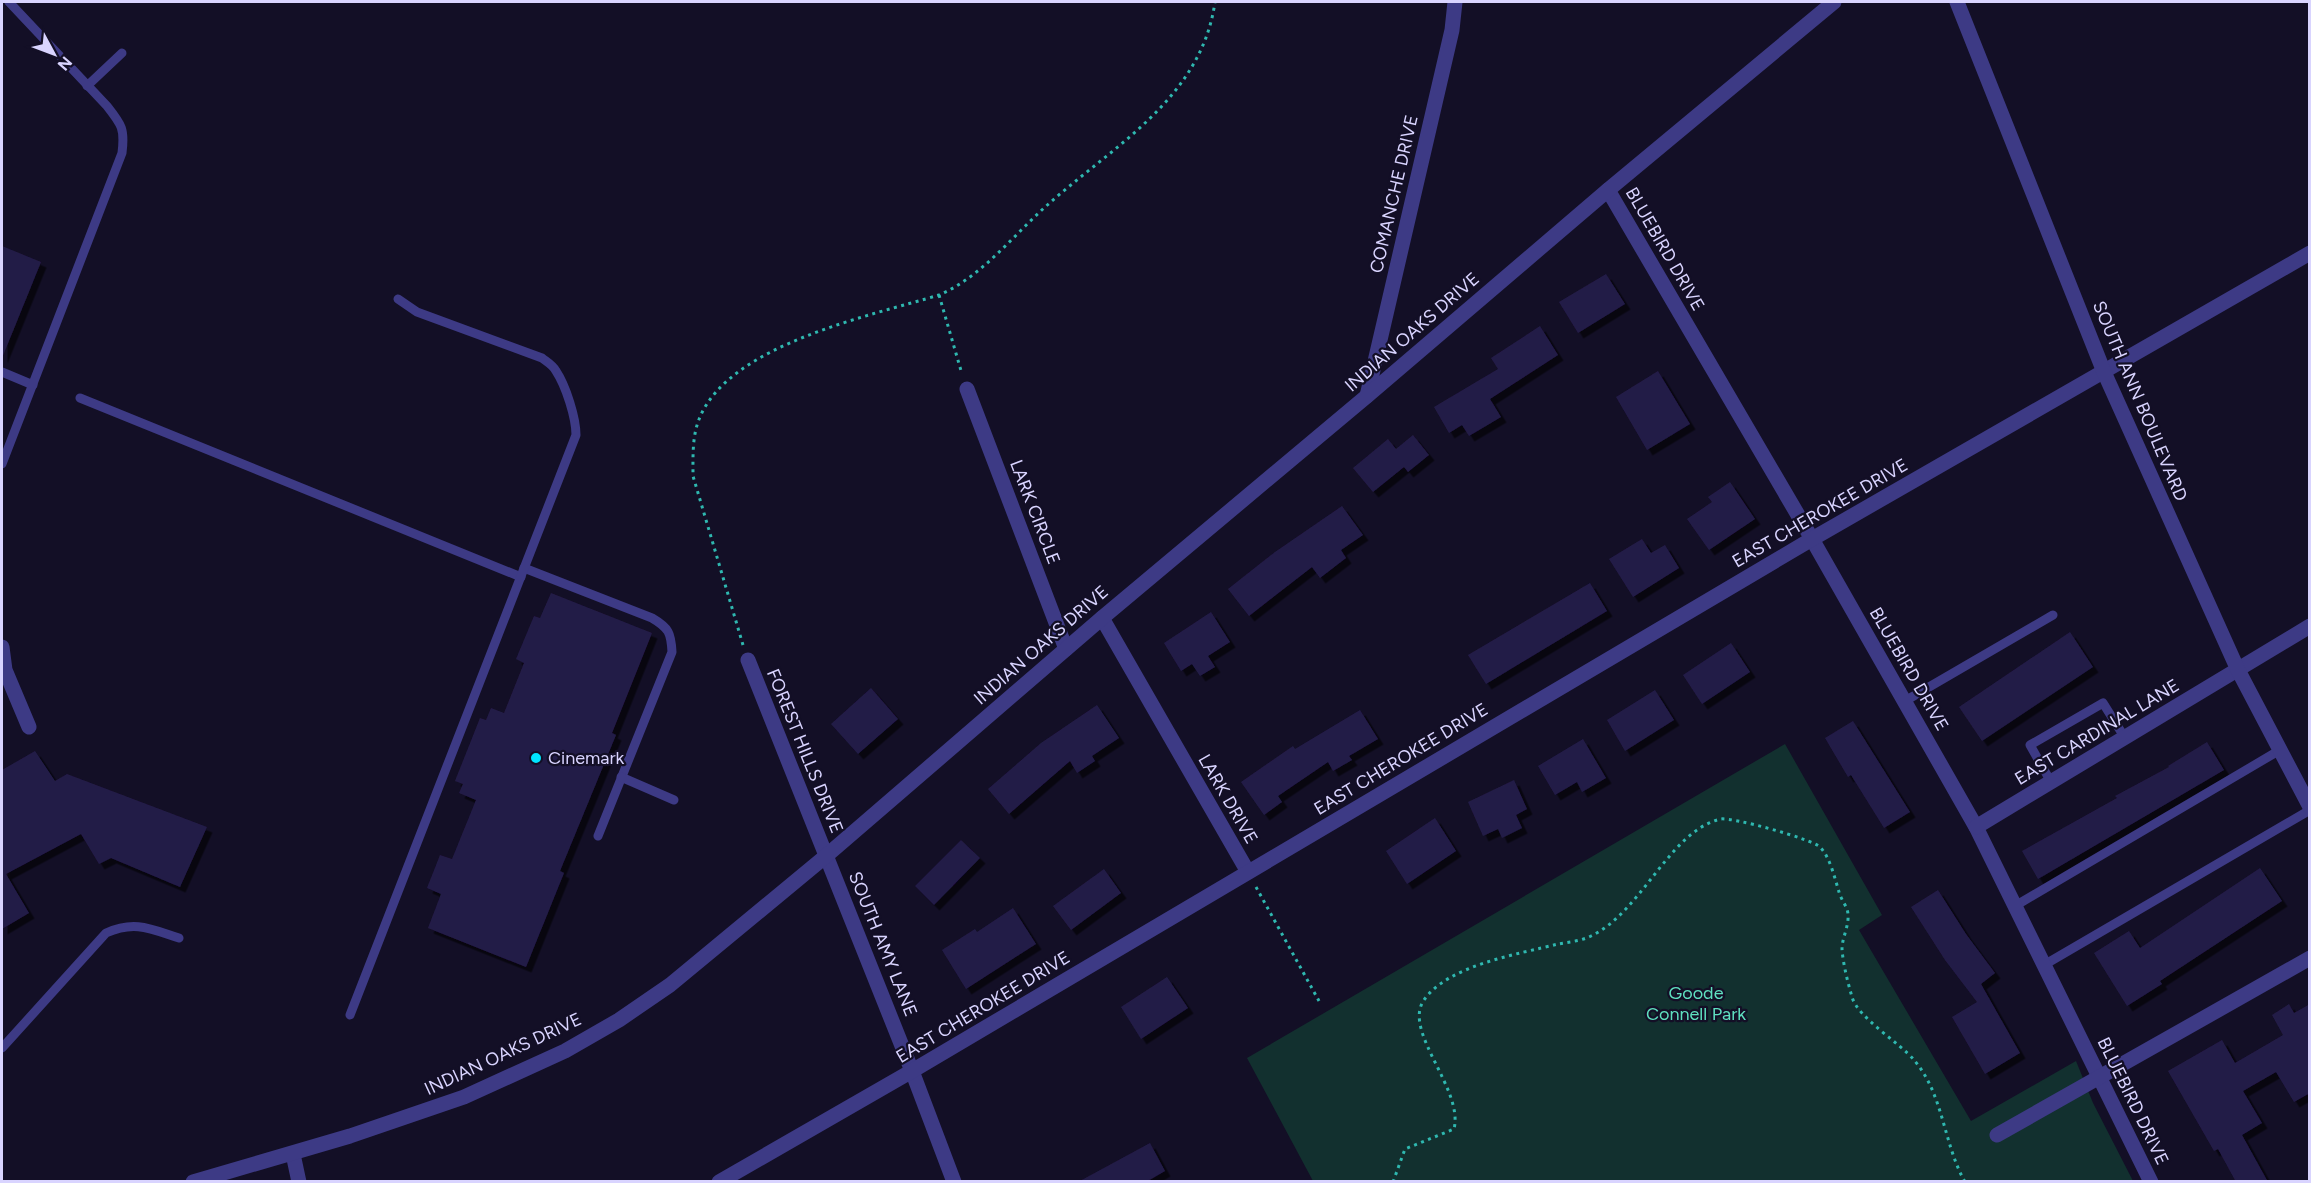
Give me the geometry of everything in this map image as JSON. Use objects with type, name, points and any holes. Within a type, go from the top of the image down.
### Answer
[{"type":"street","name":"COMANCHE DRIVE","points":[[1367,396],[1452,30],[1455,2]]},
{"type":"street","name":"INDIAN OAKS DRIVE","points":[[193,1182],[396,1122],[465,1097],[565,1051],[619,1020],[670,985],[826,856],[1102,618],[1608,190],[1834,2]]},
{"type":"street","name":"SOUTH ANN BOULEVARD","points":[[1957,2],[2104,372],[2238,670],[2310,809]]},
{"type":"street","name":"BLUEBIRD DRIVE","points":[[1608,190],[1812,538],[1976,827],[2151,1182]]},
{"type":"street","name":"EAST CHEROKEE DRIVE","points":[[719,1182],[912,1071],[1812,538],[2310,253]]},
{"type":"street","name":"LARK CIRCLE","points":[[966,389],[1066,649]]},
{"type":"street","name":"LARK DRIVE","points":[[1102,618],[1248,872]]},
{"type":"street","name":"EAST CARDINAL LANE","points":[[1976,827],[2310,627]]},
{"type":"street","points":[[2,647],[5,670],[29,727]]},
{"type":"street","name":"FOREST HILLS DRIVE","points":[[748,660],[826,856]]},
{"type":"street","name":"SOUTH AMY LANE","points":[[826,856],[954,1182]]},
{"type":"street","points":[[1997,1135],[2310,958]]},
{"type":"street","points":[[293,1154],[299,1182]]},
{"type":"lane","points":[[2,464],[122,153],[124,135],[120,123],[9,2]]},
{"type":"lane","points":[[87,86],[122,53]]},
{"type":"lane","points":[[350,1015],[576,435],[576,423],[557,371],[551,364],[542,358],[417,312],[398,299]]},
{"type":"lane","points":[[2,372],[33,385]]},
{"type":"lane","points":[[80,398],[523,573],[652,618],[665,626],[671,637],[672,652],[598,836]]},
{"type":"lane","points":[[1905,701],[2054,615]]},
{"type":"lane","points":[[2051,783],[2030,745],[2103,703],[2126,738]]},
{"type":"lane","points":[[2014,906],[2280,750]]},
{"type":"lane","points":[[621,777],[674,800]]},
{"type":"lane","points":[[2044,965],[2310,809]]},
{"type":"lane","points":[[2,1048],[106,933],[121,927],[141,926],[179,938]]},
{"type":"path","points":[[748,660],[693,476],[693,447],[700,416],[717,392],[757,358],[819,332],[956,288],[981,268],[1056,197],[1119,147],[1160,110],[1200,54],[1212,19],[1215,2]]},
{"type":"path","points":[[939,295],[966,389]]},
{"type":"path","points":[[1393,1182],[1405,1149],[1454,1129],[1457,1118],[1444,1079],[1422,1034],[1418,1014],[1424,1000],[1443,983],[1478,963],[1590,937],[1611,924],[1628,908],[1692,832],[1722,819],[1793,836],[1820,847],[1837,880],[1848,915],[1842,948],[1853,1000],[1881,1032],[1914,1059],[1929,1084],[1945,1123],[1951,1151],[1965,1182]]},
{"type":"path","name":"LARK DRIVE","points":[[1248,872],[1319,1001]]},
{"type":"green space","name":"Goode Connell Park","points":[[1785,744],[1882,915],[1859,930],[1971,1121],[2076,1061],[2093,1103],[2133,1181],[1313,1181],[1247,1058]]},
{"type":"building","points":[[2,246],[41,262],[2,358]]},
{"type":"building","points":[[1606,274],[1625,304],[1578,333],[1559,302]]},
{"type":"building","points":[[1540,326],[1558,355],[1490,399],[1501,417],[1469,436],[1462,425],[1449,433],[1434,407],[1498,369],[1491,358]]},
{"type":"building","points":[[1658,371],[1690,424],[1647,450],[1616,397]]},
{"type":"building","points":[[1413,435],[1429,455],[1408,472],[1404,467],[1373,492],[1353,468],[1388,439],[1396,449]]},
{"type":"building","points":[[1730,482],[1755,519],[1709,550],[1687,519],[1712,502],[1708,497]]},
{"type":"building","points":[[1342,506],[1363,535],[1341,550],[1346,558],[1320,578],[1312,567],[1249,616],[1228,589],[1275,552]]},
{"type":"building","points":[[1642,539],[1651,553],[1665,545],[1679,568],[1633,597],[1609,559]]},
{"type":"building","points":[[1590,583],[1607,611],[1486,684],[1468,655]]},
{"type":"building","name":"Cinemark","points":[[551,593],[652,633],[612,733],[616,735],[560,871],[564,873],[526,967],[428,928],[441,894],[427,888],[440,855],[452,859],[476,800],[459,793],[463,784],[455,781],[480,718],[486,720],[491,708],[504,713],[524,663],[516,659],[534,616],[540,618]]},
{"type":"building","points":[[1211,612],[1230,642],[1208,656],[1215,667],[1200,676],[1192,664],[1181,671],[1164,643]]},
{"type":"building","points":[[2070,632],[2093,667],[1982,741],[1959,707]]},
{"type":"building","points":[[1731,643],[1750,672],[1702,704],[1683,675]]},
{"type":"building","points":[[871,688],[898,719],[858,754],[831,724]]},
{"type":"building","points":[[1655,690],[1674,720],[1625,751],[1607,720]]},
{"type":"building","points":[[1097,705],[1119,738],[1092,756],[1095,761],[1077,773],[1070,761],[1009,814],[988,789],[1041,743]]},
{"type":"building","points":[[1360,710],[1378,739],[1349,756],[1352,760],[1333,771],[1328,762],[1278,796],[1282,802],[1264,815],[1241,782],[1293,746],[1295,749]]},
{"type":"building","points":[[1853,721],[1910,812],[1884,828],[1851,775],[1848,777],[1825,738]]},
{"type":"building","points":[[1583,739],[1606,778],[1582,792],[1577,782],[1555,795],[1538,766]]},
{"type":"building","points":[[2207,742],[2224,770],[2038,879],[2022,851],[2117,798],[2115,796],[2169,767]]},
{"type":"building","points":[[35,751],[55,781],[67,774],[207,827],[180,887],[111,858],[99,864],[81,834],[6,874],[29,913],[2,929],[2,770]]},
{"type":"building","points":[[1514,780],[1527,809],[1516,815],[1522,828],[1502,838],[1498,829],[1483,836],[1468,802]]},
{"type":"building","points":[[1435,818],[1456,851],[1407,884],[1386,851]]},
{"type":"building","points":[[961,840],[980,858],[934,905],[915,886]]},
{"type":"building","points":[[2260,868],[2282,901],[2160,981],[2162,984],[2127,1006],[2094,953],[2129,931],[2140,948]]},
{"type":"building","points":[[1104,869],[1121,893],[1071,930],[1053,906]]},
{"type":"building","points":[[1938,890],[1966,934],[1995,973],[1981,984],[2020,1053],[1985,1074],[1952,1017],[1977,1002],[1945,960],[1911,907]]},
{"type":"building","points":[[1013,908],[1036,944],[966,989],[942,950],[975,929],[977,932]]},
{"type":"building","points":[[1167,977],[1188,1008],[1141,1039],[1121,1007]]},
{"type":"building","points":[[2289,1004],[2294,1013],[2310,1004],[2310,1093],[2294,1102],[2276,1072],[2243,1091],[2262,1123],[2242,1135],[2268,1182],[2236,1182],[2218,1149],[2214,1151],[2168,1071],[2222,1040],[2235,1063],[2283,1035],[2272,1015]]},
{"type":"building","points":[[1150,1143],[1165,1171],[1146,1182],[1078,1182]]},
{"type":"place","name":"Cinemark","points":[[536,758]]}]
